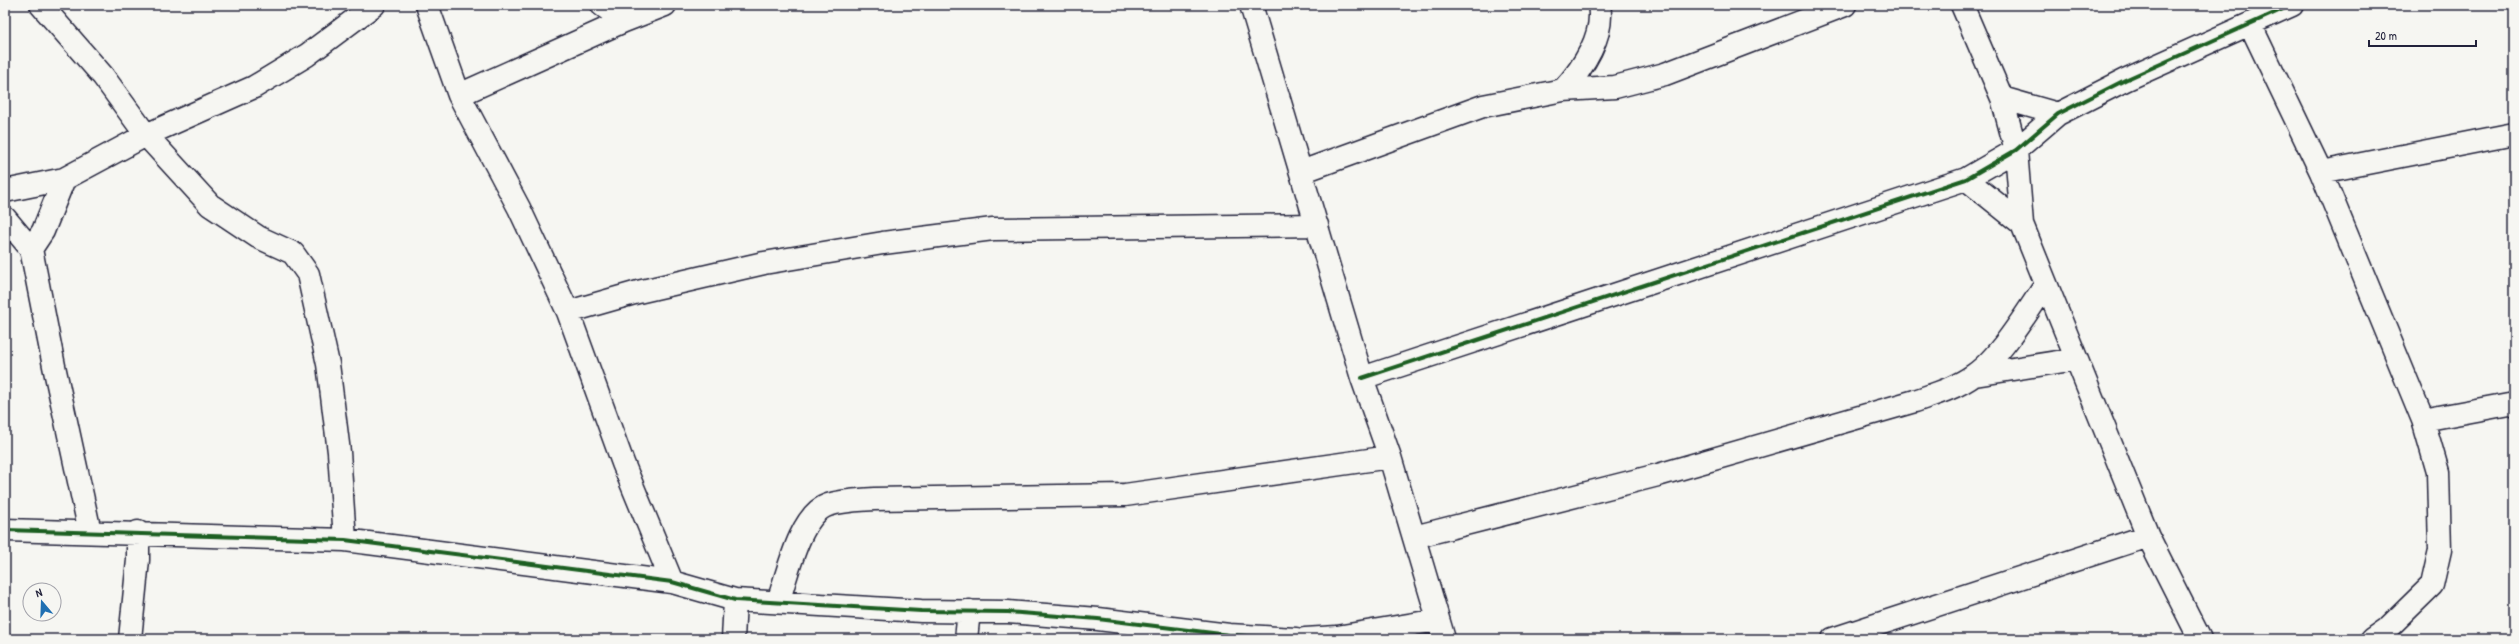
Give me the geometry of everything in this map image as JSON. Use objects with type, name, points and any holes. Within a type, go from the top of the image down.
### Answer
[{"type":"street","points":[[41,5],[103,76],[146,135],[210,205],[258,236],[293,253],[308,274],[328,364],[339,452],[345,540]]},
{"type":"street","points":[[5,190],[64,179],[146,135],[254,86],[307,55],[374,5]]},
{"type":"street","points":[[426,5],[459,95],[519,208],[568,312],[623,463],[672,582]]},
{"type":"street","points":[[602,5],[624,21]]},
{"type":"street","points":[[459,95],[624,21],[666,5]]},
{"type":"street","points":[[1251,5],[1362,378],[1390,456],[1441,630],[1305,639]]},
{"type":"street","points":[[1563,90],[1576,76],[1587,57],[1602,19],[1599,5]]},
{"type":"street","points":[[1301,172],[1483,106],[1563,90],[1615,86],[1665,74],[1845,5]]},
{"type":"street","points":[[1962,5],[2002,98],[2016,150],[2022,224],[2148,536],[2200,639]]},
{"type":"street","points":[[1362,378],[1966,179],[2016,150],[2058,114],[2125,80],[2292,5]]},
{"type":"street","points":[[2250,24],[2321,172],[2424,420],[2438,472],[2440,550],[2432,585],[2389,627],[2372,639]]},
{"type":"street","points":[[2002,98],[2058,114]]},
{"type":"street","points":[[2321,172],[2514,134]]},
{"type":"street","points":[[31,249],[43,231],[64,179]]},
{"type":"street","points":[[1966,179],[2022,224]]},
{"type":"street","points":[[5,218],[31,249],[52,359],[90,532]]},
{"type":"street","points":[[568,312],[638,292],[764,263],[883,243],[993,229],[1317,225]]},
{"type":"street","points":[[1975,375],[2016,328],[2046,284]]},
{"type":"street","points":[[1414,537],[1658,476],[1915,401],[1953,387],[1975,375],[2076,358]]},
{"type":"street","points":[[2424,420],[2514,403]]},
{"type":"street","points":[[778,602],[798,540],[815,514],[827,505],[846,501],[874,499],[1125,495],[1390,456]]},
{"type":"street","points":[[5,530],[138,532],[345,540],[672,582],[735,600],[922,611],[1008,612],[1159,632],[1296,639]]},
{"type":"street","points":[[130,639],[138,560],[138,532]]},
{"type":"street","points":[[1833,639],[2148,536]]},
{"type":"street","points":[[733,639],[735,600]]},
{"type":"street","points":[[966,639],[969,612]]},
{"type":"cycle path","points":[[1362,378],[1966,179],[2016,150],[2058,114],[2125,80],[2292,5]]},
{"type":"cycle path","points":[[5,530],[345,540],[672,582],[735,600],[921,611],[1008,612],[1098,619],[1229,635],[1296,639]]}]
